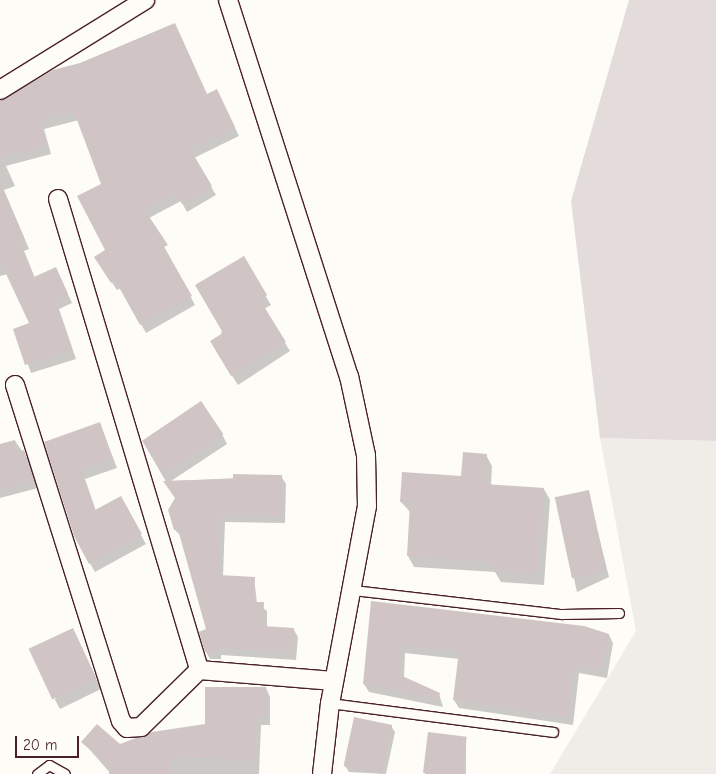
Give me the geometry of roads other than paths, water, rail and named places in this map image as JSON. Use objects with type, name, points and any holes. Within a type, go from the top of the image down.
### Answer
[{"type":"street","points":[[0,90],[144,0]]},
{"type":"street","points":[[228,0],[349,376],[362,437],[367,506],[353,590],[330,703],[322,774]]},
{"type":"street","points":[[58,199],[199,670]]},
{"type":"street","points":[[15,385],[121,721],[127,728],[141,728],[199,670],[334,681]]},
{"type":"lane","points":[[353,590],[562,614],[619,613]]},
{"type":"lane","points":[[330,703],[553,732]]},
{"type":"lane","points":[[37,774],[49,765],[65,774]]}]
